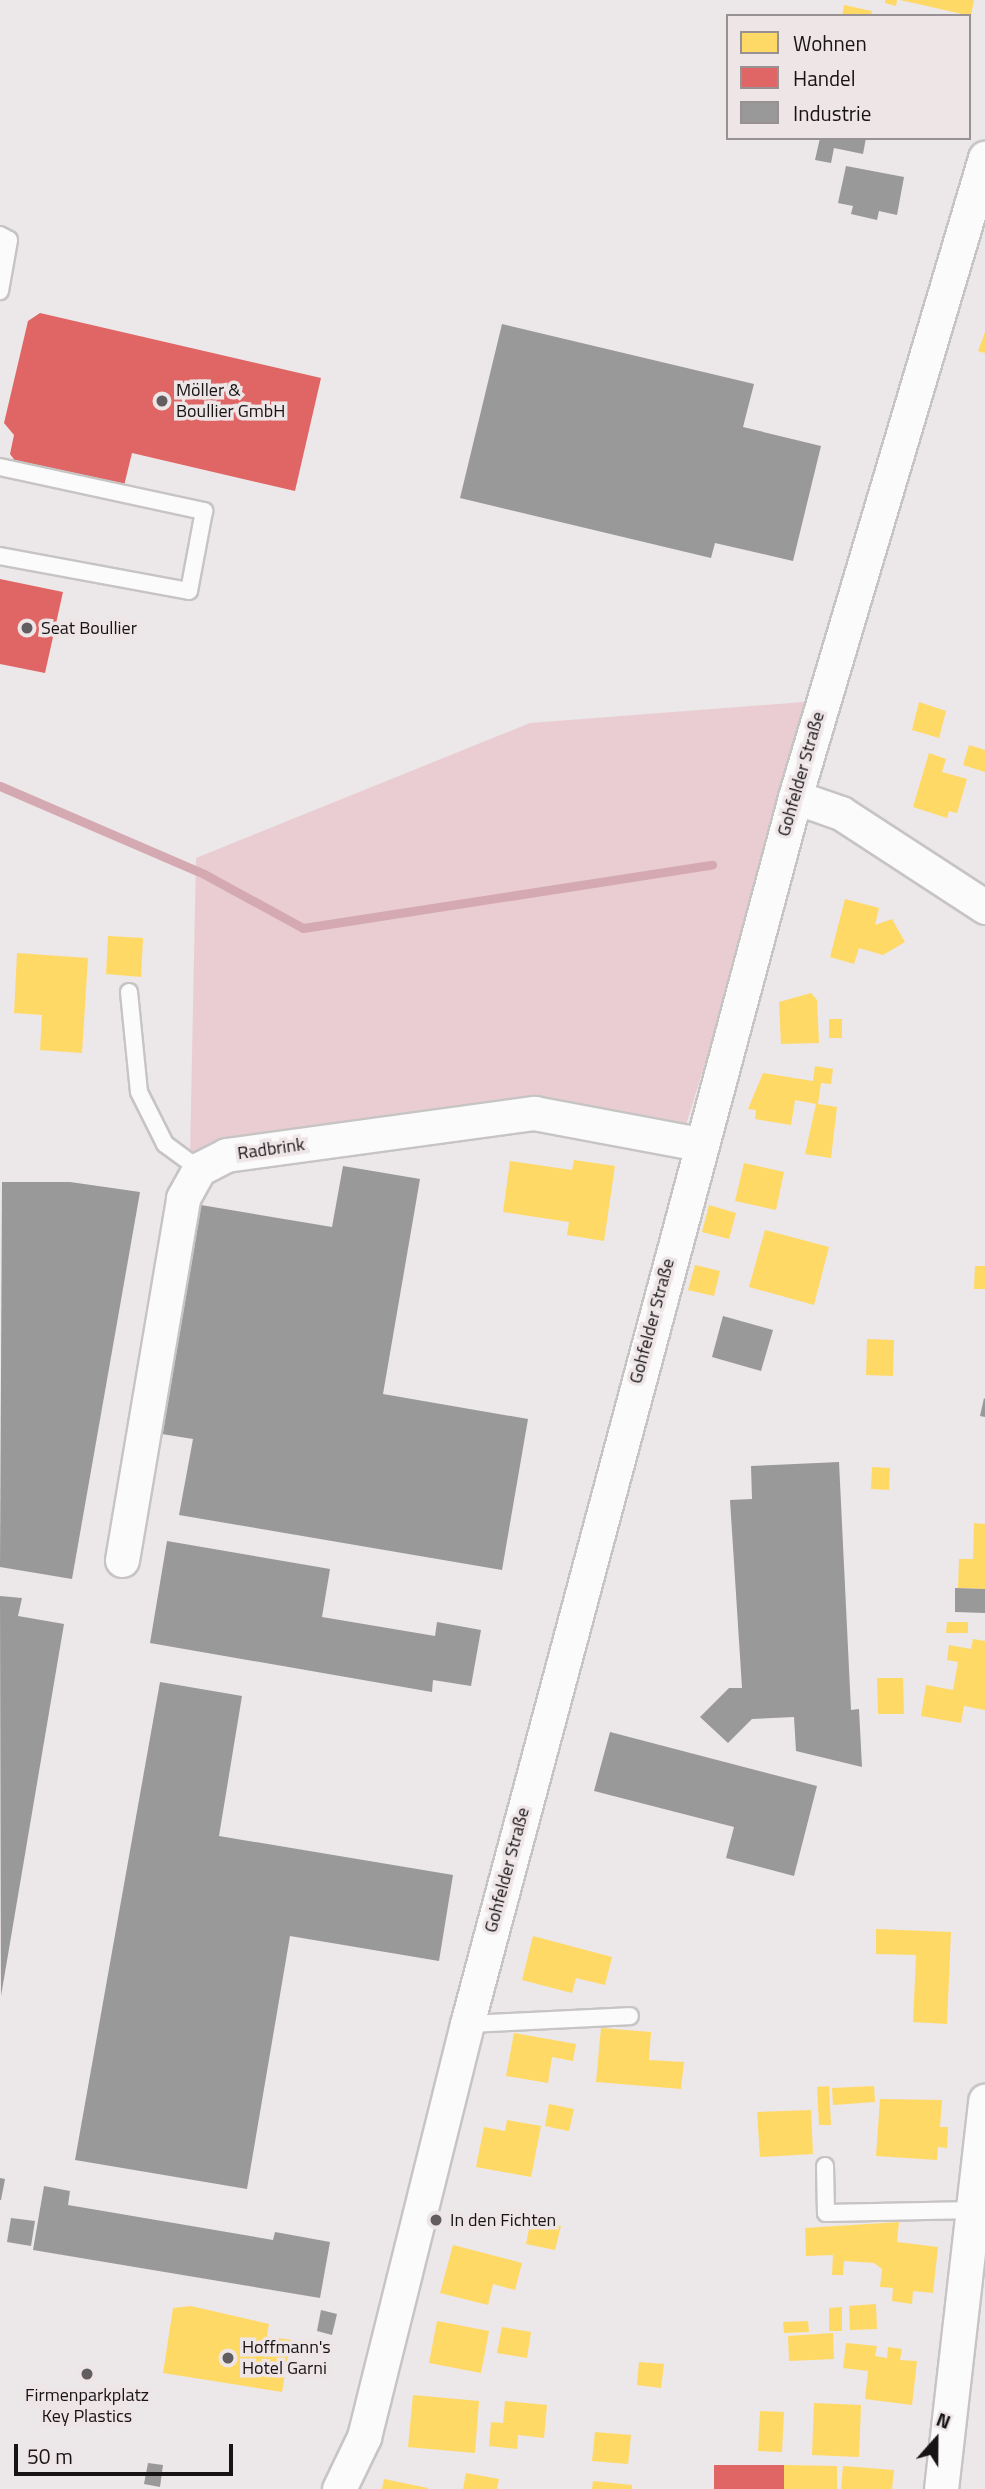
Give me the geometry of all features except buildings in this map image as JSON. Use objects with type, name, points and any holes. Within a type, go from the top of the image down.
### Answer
[{"type":"street","name":"Gohfelder Straße","points":[[339,2489],[364,2437],[467,2024],[699,1144],[795,797],[985,158]]},
{"type":"street","points":[[795,797],[841,813],[985,907]]},
{"type":"street","name":"Radbrink","points":[[199,1169],[226,1155],[534,1113],[699,1144]]},
{"type":"street","points":[[122,1560],[183,1198],[199,1169]]},
{"type":"street","points":[[941,2489],[977,2210],[985,2100]]},
{"type":"lane","points":[[0,235],[9,240],[0,291]]},
{"type":"lane","points":[[0,467],[204,512],[188,591],[0,556]]},
{"type":"lane","points":[[129,992],[143,1102],[166,1143],[199,1169]]},
{"type":"lane","points":[[467,2024],[630,2016]]},
{"type":"lane","points":[[825,2166],[825,2213],[977,2210]]},
{"type":"shaded area","points":[[816,701],[686,1125],[530,1104],[190,1156],[196,858],[530,723]]},
{"type":"waterway","points":[[0,786],[204,874],[303,928],[712,865]]},
{"type":"place","name":"Möller & Boullier GmbH","points":[[162,401]]},
{"type":"place","name":"Seat Boullier","points":[[27,628]]},
{"type":"place","name":"In den Fichten","points":[[436,2220]]},
{"type":"place","name":"Hoffmann's Hotel Garni","points":[[228,2358]]},
{"type":"place","name":"Firmenparkplatz Key Plastics","points":[[87,2374]]}]
